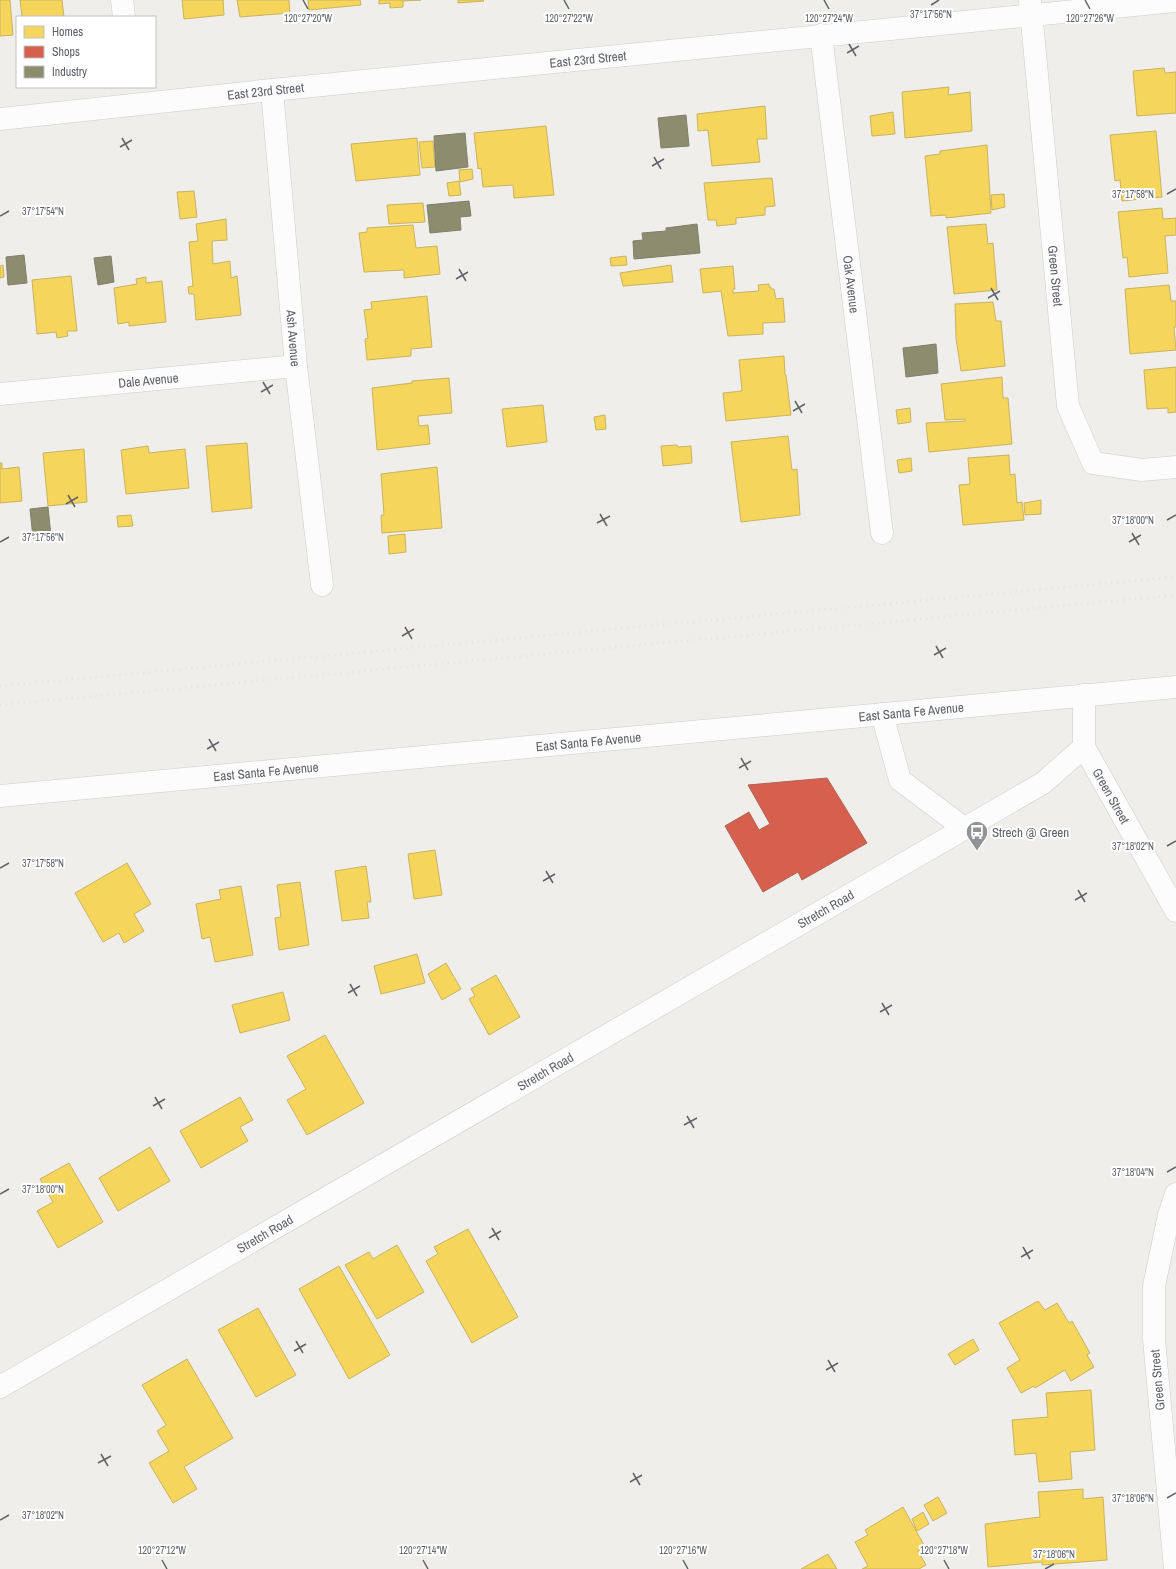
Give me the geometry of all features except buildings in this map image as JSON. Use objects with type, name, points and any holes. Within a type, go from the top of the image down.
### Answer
[{"type":"street","points":[[122,0],[124,16]]},
{"type":"street","name":"East 23rd Street","points":[[0,119],[131,96],[272,90],[821,35],[1030,7],[1176,1]]},
{"type":"street","name":"Green Street","points":[[1030,7],[1068,406],[1093,463],[1142,470],[1176,467]]},
{"type":"street","name":"Oak Avenue","points":[[821,35],[882,533]]},
{"type":"street","name":"Ash Avenue","points":[[272,90],[296,366],[322,585]]},
{"type":"street","name":"Dale Avenue","points":[[0,394],[296,366]]},
{"type":"street","name":"East Santa Fe Avenue","points":[[0,796],[1176,687]]},
{"type":"street","name":"Green Street","points":[[1084,695],[1084,747],[1176,911]]},
{"type":"street","points":[[882,714],[900,780],[964,828]]},
{"type":"street","name":"Stretch Road","points":[[0,1387],[1042,783],[1084,747]]},
{"type":"street","name":"Green Street","points":[[1175,1569],[1154,1339],[1154,1286],[1169,1215],[1176,1194]]},
{"type":"railway","points":[[0,686],[1176,577]]},
{"type":"railway","points":[[0,705],[1176,595]]},
{"type":"place","name":"Strech @ Green","points":[[977,852]]}]
